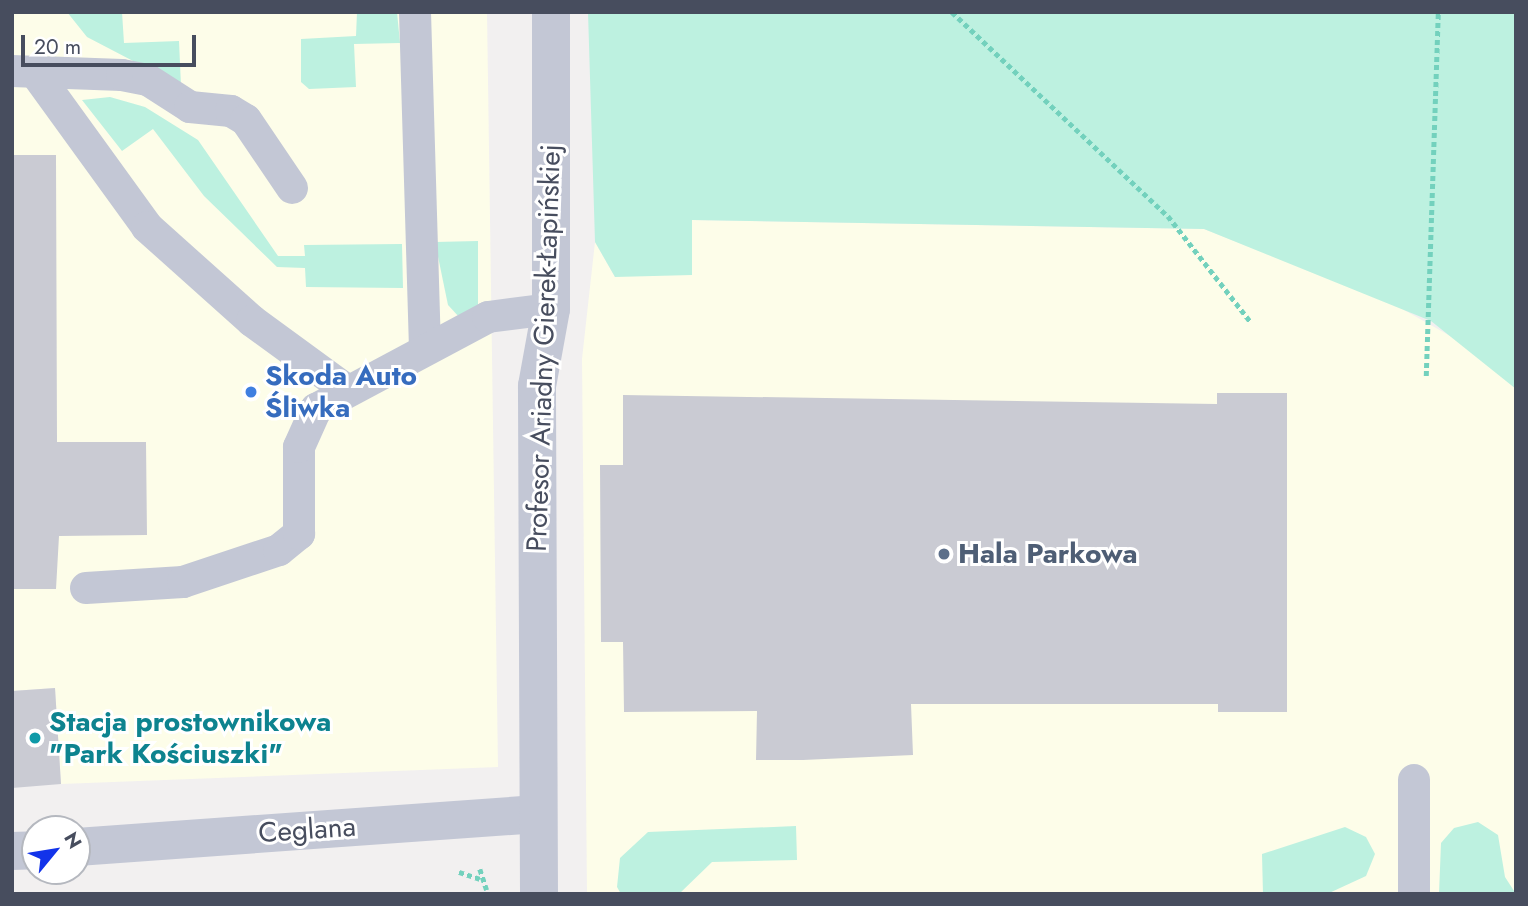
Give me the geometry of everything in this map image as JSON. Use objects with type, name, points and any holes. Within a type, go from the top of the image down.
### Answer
[{"type":"street","name":"Profesor Ariadny Gierek-Łapińskiej","points":[[539,894],[537,386],[551,309],[551,12]]},
{"type":"street","name":"Ceglana","points":[[91,846],[538,814]]},
{"type":"lane","points":[[415,12],[425,349]]},
{"type":"lane","points":[[24,71],[147,227],[252,321],[348,391]]},
{"type":"lane","points":[[24,71],[148,80],[190,107],[231,111],[246,120],[292,188]]},
{"type":"lane","points":[[86,588],[183,582],[279,550],[299,534],[299,447],[305,426],[316,409],[488,317],[551,309]]},
{"type":"lane","points":[[1414,780],[1415,894]]},
{"type":"path","points":[[952,12],[1168,216],[1250,321]]},
{"type":"path","points":[[1426,376],[1438,12]]},
{"type":"shaded area","name":"Skoda Auto Śliwka","points":[[12,12],[487,12],[498,767],[61,784],[55,688],[12,691]]},
{"type":"shaded area","points":[[692,220],[1204,229],[1390,302],[1466,345],[1516,389],[1516,894],[587,894],[582,359],[595,242],[615,277]]},
{"type":"green space","points":[[67,12],[122,12],[124,43],[179,41],[181,86],[87,37]]},
{"type":"green space","points":[[357,12],[397,12],[400,43],[354,44],[356,87],[309,89],[301,82],[301,39],[356,36]]},
{"type":"green space","points":[[588,12],[1516,12],[1516,389],[1431,321],[1204,229],[692,220],[692,275],[615,277],[595,242]]},
{"type":"green space","points":[[110,97],[145,107],[198,140],[278,256],[305,256],[304,245],[402,244],[403,288],[306,287],[305,268],[277,267],[204,196],[153,129],[122,151],[82,100]]},
{"type":"green space","points":[[478,241],[478,310],[460,318],[448,305],[435,242]]},
{"type":"green space","points":[[1478,822],[1498,835],[1505,877],[1516,894],[1439,894],[1441,843],[1454,828]]},
{"type":"green space","points":[[796,826],[797,860],[712,862],[679,894],[621,894],[617,887],[620,858],[648,832]]},
{"type":"green space","points":[[1345,827],[1366,837],[1375,854],[1366,876],[1327,894],[1263,894],[1262,854]]},
{"type":"building","points":[[12,155],[56,155],[57,442],[146,442],[147,535],[59,536],[56,589],[12,589]]},
{"type":"building","name":"Hala Parkowa","points":[[1217,393],[1287,393],[1287,712],[1218,712],[1218,704],[911,704],[913,755],[756,760],[757,711],[624,712],[623,642],[601,642],[600,465],[623,465],[623,395],[1217,404]]},
{"type":"building","name":"Stacja prostownikowa \"Park Kościuszki\"","points":[[55,688],[61,784],[12,788],[12,691]]},
{"type":"place","name":"Skoda Auto Śliwka","points":[[251,392]]},
{"type":"place","name":"Hala Parkowa","points":[[944,554]]},
{"type":"place","name":"Stacja prostownikowa \"Park Kościuszki\"","points":[[35,738]]}]
